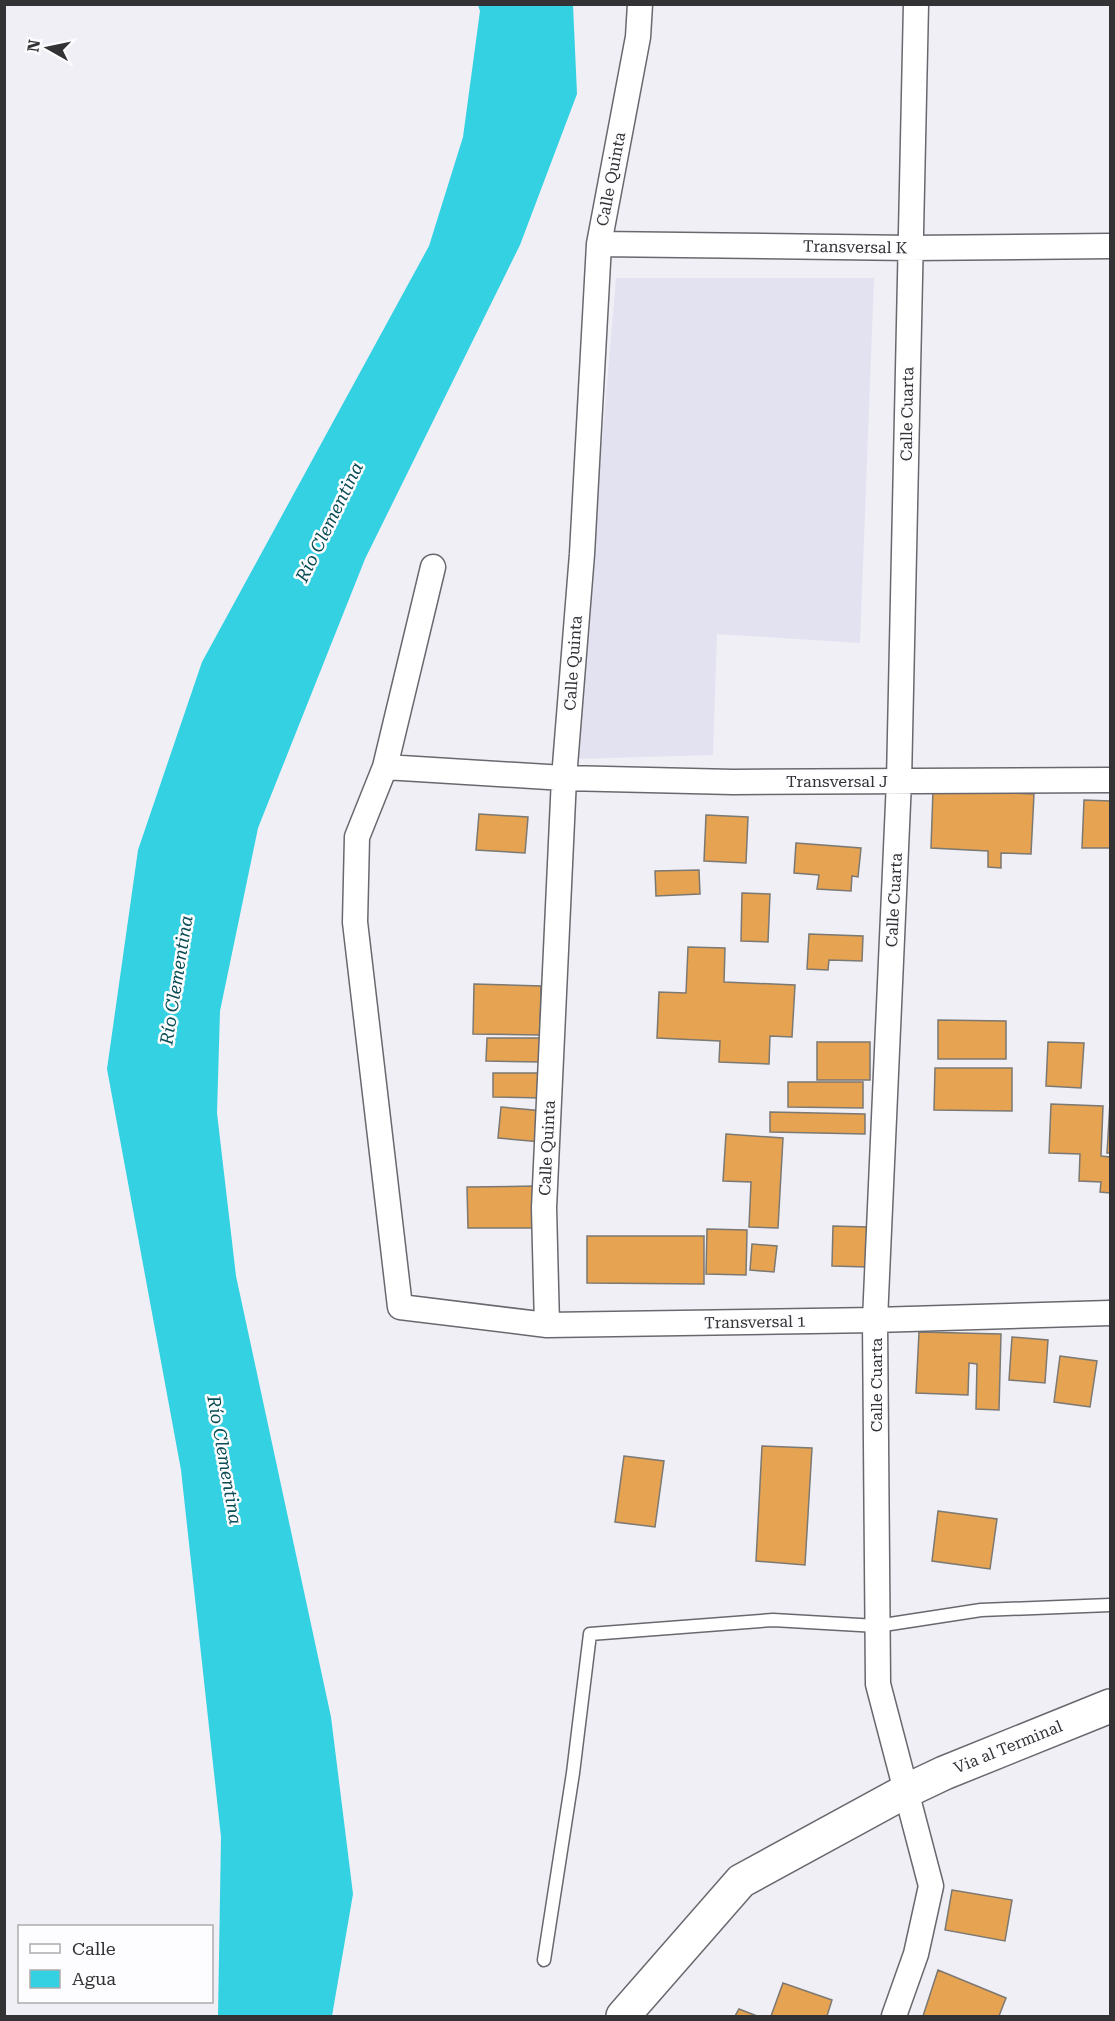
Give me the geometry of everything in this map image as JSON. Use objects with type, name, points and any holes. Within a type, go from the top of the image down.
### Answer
[{"type":"highway","name":"Via al Terminal","points":[[622,2016],[741,1881],[906,1791],[944,1773],[1110,1706]]},
{"type":"street","name":"Calle Quinta","points":[[547,1325],[544,1208],[564,778],[582,554],[599,244],[638,37],[640,4]]},
{"type":"street","name":"Calle Cuarta","points":[[894,2016],[916,1953],[931,1886],[878,1684],[877,1626],[875,1320],[899,781],[916,4]]},
{"type":"street","name":"Transversal K","points":[[599,244],[910,248],[1110,246]]},
{"type":"street","points":[[385,767],[433,567]]},
{"type":"street","name":"Transversal J","points":[[385,767],[564,778],[733,782],[1110,780]]},
{"type":"street","name":"Transversal 1","points":[[385,767],[357,837],[355,922],[400,1306],[547,1325],[875,1320],[1110,1313]]},
{"type":"lane","points":[[544,1960],[573,1773],[590,1634],[773,1620],[877,1626],[981,1610],[1110,1605]]},
{"type":"shaded area","points":[[616,278],[874,278],[860,643],[717,634],[713,755],[575,759]]},
{"type":"water","name":"Río Clementina","points":[[478,5],[573,5],[577,94],[520,245],[365,559],[258,828],[220,1011],[217,1113],[236,1276],[331,1717],[353,1894],[332,2016],[218,2016],[221,1837],[181,1470],[107,1069],[138,850],[202,662],[429,246],[463,137],[480,11]]},
{"type":"building","points":[[933,790],[1034,794],[1031,854],[1001,853],[1001,868],[988,867],[988,851],[931,848]]},
{"type":"building","points":[[1084,800],[1110,801],[1110,848],[1082,848]]},
{"type":"building","points":[[479,814],[528,817],[525,853],[476,850]]},
{"type":"building","points":[[706,815],[748,817],[746,863],[704,861]]},
{"type":"building","points":[[796,843],[861,848],[858,877],[852,876],[851,891],[817,889],[819,875],[794,873]]},
{"type":"building","points":[[699,870],[700,894],[656,896],[655,871]]},
{"type":"building","points":[[742,893],[770,894],[768,942],[741,941]]},
{"type":"building","points":[[809,934],[863,936],[862,961],[829,960],[828,970],[807,969]]},
{"type":"building","points":[[688,947],[725,948],[724,982],[795,985],[792,1037],[770,1036],[769,1064],[719,1062],[720,1041],[657,1038],[659,992],[686,993]]},
{"type":"building","points":[[474,984],[541,986],[540,1035],[473,1034]]},
{"type":"building","points":[[938,1020],[1006,1021],[1006,1059],[938,1059]]},
{"type":"building","points":[[487,1038],[540,1038],[540,1062],[486,1061]]},
{"type":"building","points":[[817,1042],[870,1042],[870,1080],[817,1080]]},
{"type":"building","points":[[1048,1042],[1084,1043],[1081,1088],[1046,1086]]},
{"type":"building","points":[[935,1068],[1012,1068],[1012,1111],[934,1110]]},
{"type":"building","points":[[493,1073],[542,1073],[542,1098],[493,1097]]},
{"type":"building","points":[[788,1082],[863,1082],[863,1108],[788,1107]]},
{"type":"building","points":[[1110,1102],[1110,1153],[1107,1153]]},
{"type":"building","points":[[1051,1104],[1103,1106],[1101,1156],[1110,1157],[1110,1193],[1100,1192],[1101,1182],[1079,1181],[1080,1154],[1049,1153]]},
{"type":"building","points":[[501,1107],[544,1111],[541,1142],[498,1138]]},
{"type":"building","points":[[770,1112],[865,1114],[865,1134],[770,1132]]},
{"type":"building","points":[[726,1134],[783,1138],[778,1228],[749,1227],[751,1182],[723,1181]]},
{"type":"building","points":[[538,1186],[539,1228],[468,1228],[467,1187]]},
{"type":"building","points":[[833,1226],[868,1227],[867,1267],[832,1266]]},
{"type":"building","points":[[707,1229],[747,1230],[746,1275],[706,1274]]},
{"type":"building","points":[[587,1236],[704,1236],[704,1284],[587,1283]]},
{"type":"building","points":[[752,1244],[777,1246],[774,1272],[750,1270]]},
{"type":"building","points":[[919,1332],[1001,1334],[999,1410],[976,1409],[977,1364],[969,1363],[968,1395],[916,1393]]},
{"type":"building","points":[[1012,1337],[1048,1340],[1045,1383],[1009,1380]]},
{"type":"building","points":[[1060,1356],[1097,1361],[1090,1407],[1054,1402]]},
{"type":"building","points":[[762,1446],[812,1448],[805,1565],[756,1561]]},
{"type":"building","points":[[624,1456],[664,1461],[655,1527],[615,1522]]},
{"type":"building","points":[[938,1511],[997,1519],[990,1569],[932,1561]]},
{"type":"building","points":[[952,1890],[1012,1900],[1005,1941],[945,1930]]},
{"type":"building","points":[[938,1970],[1006,1998],[999,2016],[923,2016]]},
{"type":"building","points":[[783,1983],[832,2000],[827,2016],[771,2016]]},
{"type":"building","points":[[739,2009],[757,2016],[735,2016]]}]
